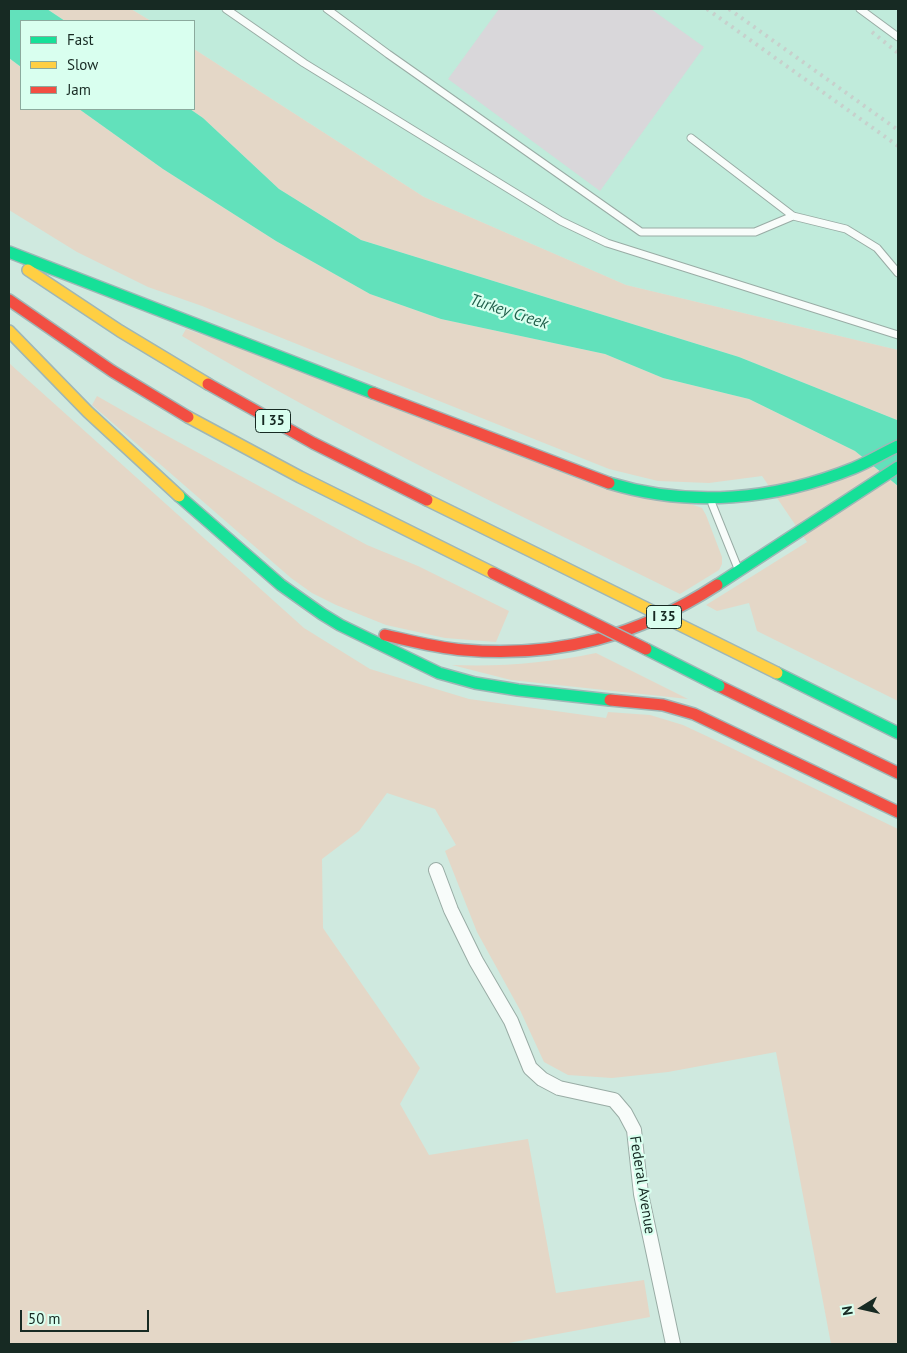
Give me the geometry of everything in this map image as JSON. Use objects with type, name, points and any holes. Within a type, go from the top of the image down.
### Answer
[{"type":"highway","points":[[9,252],[583,474],[628,488],[657,494],[710,499],[771,493],[820,481],[855,468],[898,446]]},
{"type":"highway","name":"I 35","points":[[9,257],[68,298],[146,347],[281,426],[898,732]]},
{"type":"highway","name":"I 35","points":[[9,300],[112,371],[247,449],[327,492],[898,773]]},
{"type":"highway","points":[[9,331],[88,412],[221,534],[281,585],[340,625],[439,672],[475,682],[518,690],[663,704],[694,714],[898,812]]},
{"type":"highway","points":[[340,625],[441,647],[483,651],[570,646],[641,625],[675,609],[898,467]]},
{"type":"street","name":"Federal Avenue","points":[[436,870],[451,910],[476,962],[511,1021],[530,1068],[542,1079],[559,1088],[614,1100],[625,1113],[634,1130],[641,1194],[673,1344]]},
{"type":"lane","points":[[226,9],[304,63],[561,221],[608,243],[898,335]]},
{"type":"lane","points":[[327,9],[641,232],[754,232],[793,216]]},
{"type":"lane","points":[[860,9],[898,37]]},
{"type":"lane","points":[[690,138],[793,216],[846,229],[877,248],[898,273]]},
{"type":"lane","points":[[710,499],[738,570]]},
{"type":"shaded area","points":[[47,9],[131,9],[149,20],[64,20]]},
{"type":"shaded area","points":[[131,9],[898,9],[898,350],[626,285],[424,197],[195,50],[195,20],[149,20]]},
{"type":"shaded area","points":[[195,50],[424,197],[626,285],[898,350],[898,419],[739,357],[361,240],[279,189],[203,118],[191,110],[195,110]]},
{"type":"shaded area","points":[[9,58],[20,66],[20,110],[80,110],[163,169],[276,241],[370,294],[441,319],[605,354],[663,378],[749,399],[855,451],[898,486],[898,701],[757,631],[749,603],[717,611],[706,605],[807,542],[762,476],[709,483],[658,481],[609,469],[202,306],[148,287],[77,252],[9,210]]},
{"type":"shaded area","points":[[186,329],[702,508],[722,557],[722,564],[719,570],[680,594],[428,470],[304,405],[182,336]]},
{"type":"shaded area","points":[[9,363],[304,628],[370,669],[469,699],[606,718],[608,712],[650,715],[683,725],[898,829],[898,1344],[831,1344],[776,1052],[668,1072],[612,1078],[568,1075],[544,1062],[520,1010],[477,932],[445,851],[456,845],[435,809],[387,793],[359,831],[322,859],[323,928],[420,1068],[400,1104],[429,1155],[528,1139],[556,1293],[644,1280],[650,1317],[503,1344],[9,1344]]},
{"type":"shaded area","points":[[97,396],[367,545],[418,566],[509,611],[496,642],[445,638],[386,625],[312,593],[291,578],[92,405]]},
{"type":"shaded area","points":[[596,653],[688,699],[511,680],[452,665],[524,664]]},
{"type":"water","points":[[9,9],[47,9],[64,20],[20,20],[20,66],[9,58]]},
{"type":"water","name":"Turkey Creek","points":[[80,110],[191,110],[203,118],[279,189],[361,240],[739,357],[897,420],[898,486],[855,451],[749,399],[663,378],[605,354],[441,319],[370,294],[276,241],[163,169]]},
{"type":"building","points":[[499,9],[651,9],[704,47],[600,191],[448,79]]},
{"type":"railway","points":[[707,9],[898,146]]},
{"type":"railway","points":[[729,9],[898,130]]},
{"type":"railway","points":[[872,32],[898,53]]},
{"type":"traffic: fast","points":[[9,252],[373,393]]},
{"type":"traffic: fast","points":[[609,483],[671,496],[733,497],[794,487],[824,479],[860,466],[898,446]]},
{"type":"traffic: fast","points":[[717,585],[898,467]]},
{"type":"traffic: fast","points":[[179,496],[281,585],[322,614],[340,625],[439,673],[475,683],[518,690],[610,700]]},
{"type":"traffic: fast","points":[[646,649],[719,686]]},
{"type":"traffic: fast","points":[[777,673],[898,733]]},
{"type":"traffic: slow","points":[[28,270],[120,331],[208,384]]},
{"type":"traffic: slow","points":[[9,331],[88,412],[179,496]]},
{"type":"traffic: slow","points":[[188,417],[300,477],[493,573]]},
{"type":"traffic: slow","points":[[427,500],[551,561]]},
{"type":"traffic: slow","points":[[551,561],[777,673]]},
{"type":"traffic: jam","points":[[9,300],[112,371],[188,417]]},
{"type":"traffic: jam","points":[[208,384],[313,443],[427,500]]},
{"type":"traffic: jam","points":[[373,393],[609,483]]},
{"type":"traffic: jam","points":[[493,573],[646,649]]},
{"type":"traffic: jam","points":[[385,635],[434,646],[464,650],[499,652],[565,646],[596,640],[657,618],[717,585]]},
{"type":"traffic: jam","points":[[719,686],[898,773]]},
{"type":"traffic: jam","points":[[610,700],[663,705],[694,714],[898,812]]}]
